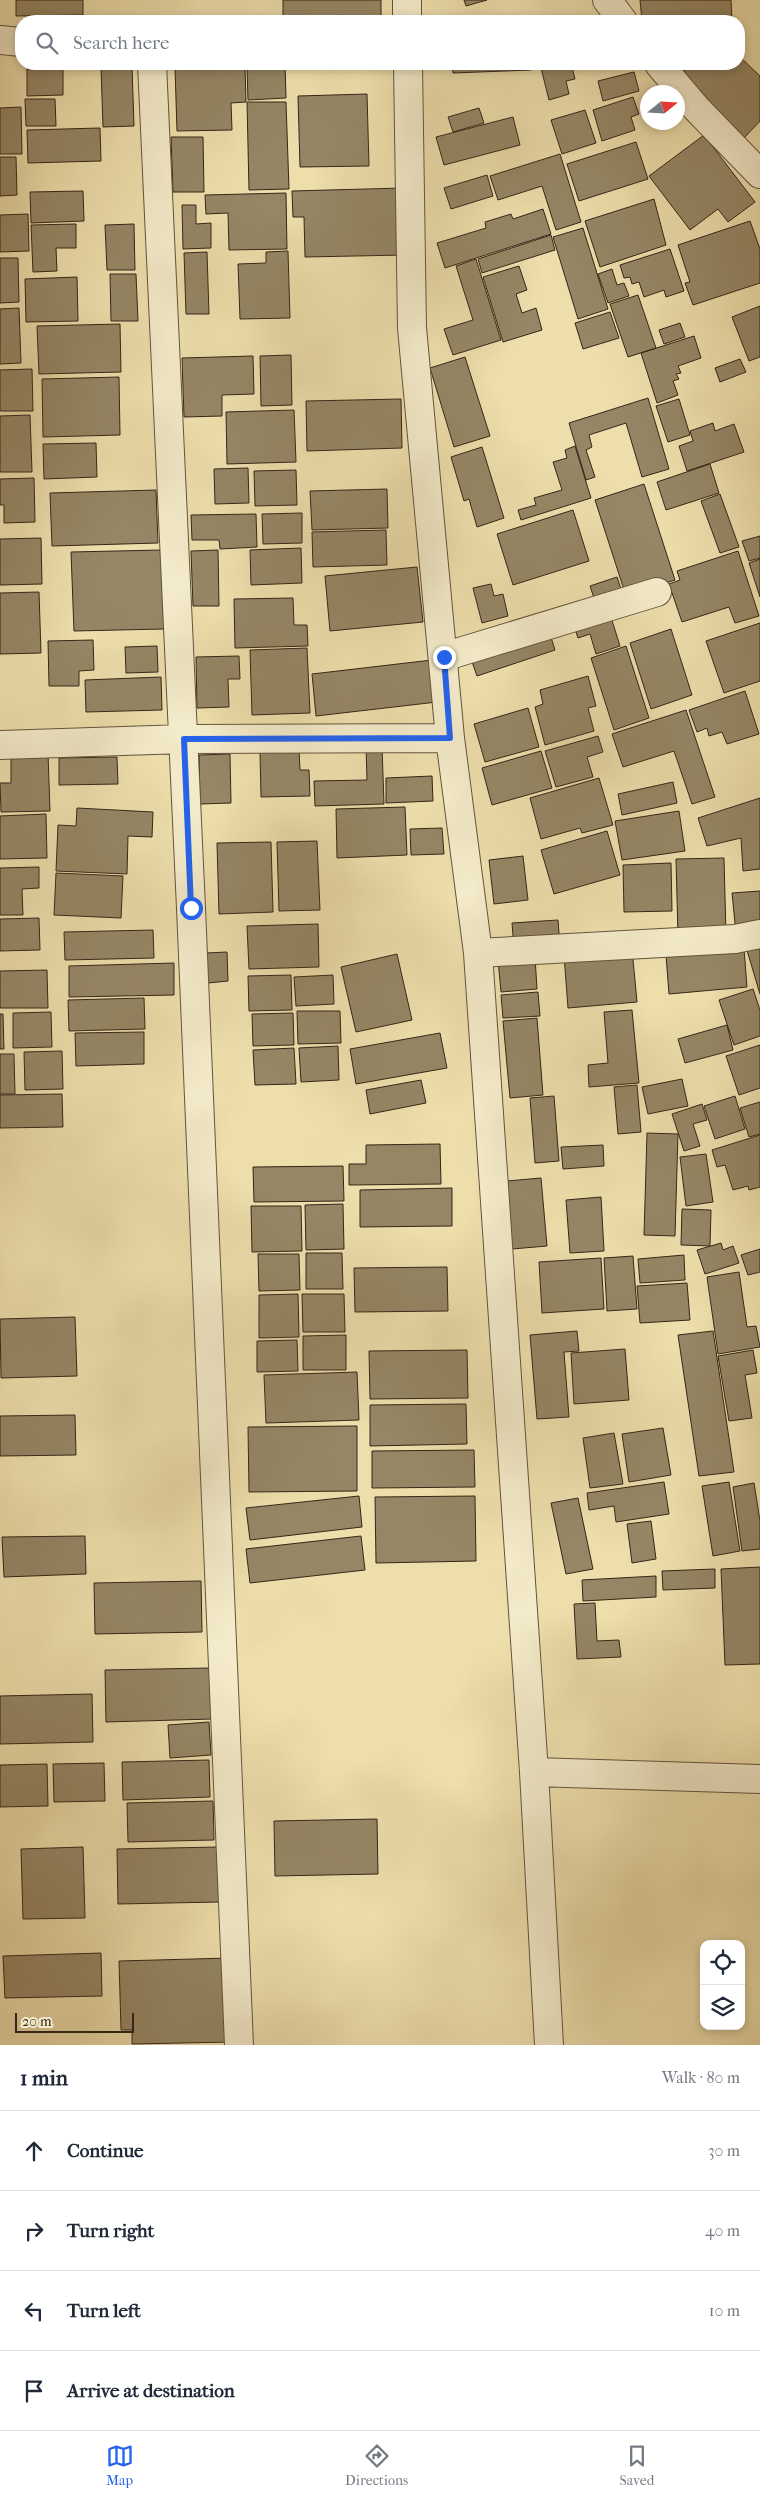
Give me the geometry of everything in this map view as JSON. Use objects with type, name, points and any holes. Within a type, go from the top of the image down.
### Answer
[{"type":"street","points":[[406,0],[407,15]]},
{"type":"street","points":[[607,0],[618,15]]},
{"type":"street","points":[[0,40],[15,41]]},
{"type":"street","points":[[152,70],[184,739],[239,2045]]},
{"type":"street","points":[[408,70],[412,328],[444,657],[450,738],[478,953],[534,1772],[549,2045]]},
{"type":"street","points":[[664,70],[696,108],[760,174]]},
{"type":"street","points":[[444,657],[658,592]]},
{"type":"street","points":[[0,745],[184,739],[450,738]]},
{"type":"street","points":[[478,953],[735,939],[760,934]]},
{"type":"street","points":[[534,1772],[760,1779]]},
{"type":"building","points":[[16,0],[83,0],[83,15],[16,15]]},
{"type":"building","points":[[283,0],[381,0],[381,15],[283,15]]},
{"type":"building","points":[[464,0],[487,0],[466,6]]},
{"type":"building","points":[[640,0],[731,0],[732,15],[641,15]]},
{"type":"building","points":[[745,62],[760,76],[760,121],[744,138],[679,76],[685,70],[745,70]]},
{"type":"building","points":[[27,70],[63,70],[63,95],[27,96]]},
{"type":"building","points":[[101,70],[132,70],[134,126],[103,127]]},
{"type":"building","points":[[175,70],[245,70],[246,102],[231,103],[232,130],[177,131]]},
{"type":"building","points":[[247,70],[285,70],[286,98],[248,100]]},
{"type":"building","points":[[453,70],[531,70],[453,73]]},
{"type":"building","points":[[542,70],[573,70],[575,79],[566,81],[569,94],[549,100]]},
{"type":"building","points":[[634,72],[639,91],[603,101],[598,81]]},
{"type":"building","points":[[367,94],[369,166],[300,167],[298,96]]},
{"type":"building","points":[[633,97],[639,114],[631,117],[635,130],[602,141],[593,110]]},
{"type":"building","points":[[25,99],[55,99],[56,126],[26,126]]},
{"type":"building","points":[[247,102],[286,102],[289,189],[249,190]]},
{"type":"building","points":[[21,107],[22,154],[0,154],[0,108]]},
{"type":"building","points":[[479,108],[484,123],[453,132],[448,117]]},
{"type":"building","points":[[585,110],[596,143],[562,154],[551,120]]},
{"type":"building","points":[[513,117],[520,145],[444,165],[436,137]]},
{"type":"building","points":[[100,128],[101,161],[28,163],[27,130]]},
{"type":"building","points":[[704,135],[755,202],[728,222],[718,209],[690,230],[649,176]]},
{"type":"building","points":[[171,137],[203,137],[204,192],[173,192]]},
{"type":"building","points":[[636,142],[648,179],[579,201],[567,164]]},
{"type":"building","points":[[560,154],[581,222],[556,230],[542,186],[498,200],[490,176]]},
{"type":"building","points":[[0,157],[16,157],[17,195],[0,196]]},
{"type":"building","points":[[487,175],[493,196],[451,209],[444,188]]},
{"type":"building","points":[[403,188],[405,255],[305,257],[304,217],[293,217],[292,191]]},
{"type":"building","points":[[83,191],[84,221],[31,223],[30,192]]},
{"type":"building","points":[[286,193],[287,249],[229,250],[228,213],[206,214],[205,195]]},
{"type":"building","points":[[654,199],[666,245],[600,267],[585,221]]},
{"type":"building","points":[[182,205],[196,205],[196,224],[211,223],[211,248],[183,249]]},
{"type":"building","points":[[543,209],[551,234],[445,268],[437,243],[486,228],[485,222],[511,214],[513,219]]},
{"type":"building","points":[[28,214],[29,251],[0,252],[0,215]]},
{"type":"building","points":[[750,221],[760,249],[760,283],[693,305],[685,283],[690,282],[678,245]]},
{"type":"building","points":[[76,224],[76,248],[56,248],[57,271],[33,272],[31,225]]},
{"type":"building","points":[[134,224],[135,270],[107,270],[105,225]]},
{"type":"building","points":[[583,228],[608,309],[578,319],[553,237]]},
{"type":"building","points":[[551,235],[555,250],[482,273],[478,259]]},
{"type":"building","points":[[670,249],[684,291],[666,297],[664,290],[644,297],[639,282],[632,284],[630,277],[624,278],[620,265]]},
{"type":"building","points":[[288,251],[290,318],[240,319],[238,264],[266,263],[266,252]]},
{"type":"building","points":[[207,252],[209,314],[186,314],[184,253]]},
{"type":"building","points":[[0,258],[18,258],[19,302],[0,303]]},
{"type":"building","points":[[476,259],[501,340],[453,355],[444,329],[473,320],[456,266]]},
{"type":"building","points":[[519,266],[527,290],[516,294],[522,313],[536,308],[542,330],[503,342],[483,277]]},
{"type":"building","points":[[612,269],[617,285],[624,283],[629,296],[608,303],[598,274]]},
{"type":"building","points":[[110,274],[136,274],[138,321],[111,321]]},
{"type":"building","points":[[77,277],[78,321],[26,322],[25,279]]},
{"type":"building","points":[[638,295],[656,348],[628,357],[610,304]]},
{"type":"building","points":[[760,306],[760,357],[749,361],[732,317]]},
{"type":"building","points":[[19,308],[21,363],[0,364],[0,309]]},
{"type":"building","points":[[610,312],[619,338],[583,349],[575,323]]},
{"type":"building","points":[[680,323],[685,337],[664,344],[659,330]]},
{"type":"building","points":[[120,324],[121,372],[39,374],[37,326]]},
{"type":"building","points":[[694,336],[701,358],[678,366],[681,373],[676,374],[679,379],[673,381],[678,395],[657,403],[641,353]]},
{"type":"building","points":[[291,355],[292,405],[261,406],[260,356]]},
{"type":"building","points":[[253,356],[254,394],[222,395],[222,416],[184,417],[182,358]]},
{"type":"building","points":[[465,357],[490,436],[454,447],[430,368]]},
{"type":"building","points":[[740,359],[746,372],[720,382],[715,368]]},
{"type":"building","points":[[32,369],[33,411],[0,411],[0,370]]},
{"type":"building","points":[[119,377],[120,435],[43,437],[42,379]]},
{"type":"building","points":[[648,398],[669,469],[642,477],[626,423],[589,435],[592,447],[586,450],[595,477],[586,480],[569,423]]},
{"type":"building","points":[[401,399],[402,448],[307,451],[306,401]]},
{"type":"building","points":[[679,399],[690,435],[668,442],[656,406]]},
{"type":"building","points":[[294,410],[296,462],[227,464],[226,412]]},
{"type":"building","points":[[30,415],[32,472],[0,472],[0,416]]},
{"type":"building","points":[[713,423],[715,431],[734,424],[744,452],[687,471],[679,446],[693,441],[690,431]]},
{"type":"building","points":[[96,443],[97,477],[44,479],[43,444]]},
{"type":"building","points":[[575,446],[591,498],[521,520],[518,510],[536,505],[534,498],[562,490],[553,462],[567,458],[565,450]]},
{"type":"building","points":[[482,447],[504,518],[477,527],[469,499],[464,501],[451,457]]},
{"type":"building","points":[[710,464],[719,493],[666,510],[657,482]]},
{"type":"building","points":[[248,468],[249,503],[215,504],[214,469]]},
{"type":"building","points":[[296,470],[297,505],[255,506],[254,471]]},
{"type":"building","points":[[34,478],[35,522],[4,523],[4,505],[0,505],[0,479]]},
{"type":"building","points":[[644,484],[675,580],[626,596],[595,500]]},
{"type":"building","points":[[387,489],[388,528],[312,530],[310,491]]},
{"type":"building","points":[[156,490],[158,543],[52,546],[50,493]]},
{"type":"building","points":[[720,494],[739,547],[720,553],[701,501]]},
{"type":"building","points":[[573,510],[589,561],[513,585],[497,534]]},
{"type":"building","points":[[302,513],[302,543],[263,544],[262,514]]},
{"type":"building","points":[[256,514],[257,547],[220,549],[219,540],[192,540],[191,515]]},
{"type":"building","points":[[386,530],[387,565],[313,567],[312,532]]},
{"type":"building","points":[[760,536],[760,558],[749,561],[742,541]]},
{"type":"building","points":[[41,538],[42,584],[0,585],[0,539]]},
{"type":"building","points":[[301,548],[302,583],[251,585],[250,550]]},
{"type":"building","points":[[161,550],[164,629],[74,631],[71,552]]},
{"type":"building","points":[[218,550],[219,606],[193,606],[191,551]]},
{"type":"building","points":[[738,551],[759,616],[735,623],[729,607],[682,622],[669,584],[680,580],[677,571]]},
{"type":"building","points":[[760,559],[760,597],[749,563]]},
{"type":"building","points":[[417,567],[423,622],[330,631],[325,576]]},
{"type":"building","points":[[617,577],[624,598],[597,607],[590,586]]},
{"type":"building","points":[[491,584],[494,596],[503,594],[508,616],[482,623],[473,588]]},
{"type":"building","points":[[39,592],[41,653],[0,654],[0,593]]},
{"type":"building","points":[[293,598],[294,625],[307,625],[308,646],[235,648],[234,599]]},
{"type":"building","points":[[609,611],[620,646],[596,654],[590,634],[578,638],[573,623]]},
{"type":"building","points":[[760,623],[760,681],[724,693],[706,641]]},
{"type":"building","points":[[671,629],[692,695],[651,709],[630,643]]},
{"type":"building","points":[[549,631],[555,650],[477,676],[470,656]]},
{"type":"building","points":[[93,640],[94,670],[79,671],[79,686],[49,686],[48,641]]},
{"type":"building","points":[[157,646],[158,672],[126,673],[125,647]]},
{"type":"building","points":[[626,646],[649,718],[614,730],[591,658]]},
{"type":"building","points":[[307,648],[310,713],[252,715],[250,650]]},
{"type":"building","points":[[239,656],[240,679],[228,679],[229,707],[197,708],[196,657]]},
{"type":"building","points":[[432,660],[437,702],[316,716],[312,674]]},
{"type":"building","points":[[588,676],[596,706],[588,708],[594,731],[545,745],[535,707],[543,704],[540,690]]},
{"type":"building","points":[[161,677],[162,710],[86,712],[85,680]]},
{"type":"building","points":[[745,691],[759,734],[727,744],[722,732],[709,736],[707,728],[697,732],[689,710]]},
{"type":"building","points":[[528,708],[539,747],[485,762],[474,724]]},
{"type":"building","points":[[686,710],[715,797],[692,804],[674,751],[623,767],[612,734]]},
{"type":"building","points":[[598,736],[603,752],[587,757],[593,777],[556,787],[545,751]]},
{"type":"building","points":[[382,746],[384,804],[315,806],[314,781],[367,780],[366,747]]},
{"type":"building","points":[[299,749],[300,770],[309,770],[310,796],[261,797],[260,751]]},
{"type":"building","points":[[541,751],[552,788],[492,805],[482,768]]},
{"type":"building","points":[[48,753],[50,811],[1,812],[0,783],[11,783],[11,754]]},
{"type":"building","points":[[230,754],[231,803],[200,804],[199,755]]},
{"type":"building","points":[[117,757],[118,784],[59,785],[59,758]]},
{"type":"building","points":[[432,776],[433,801],[386,803],[386,778]]},
{"type":"building","points":[[599,778],[613,825],[582,833],[580,828],[541,839],[530,798]]},
{"type":"building","points":[[673,782],[677,803],[622,815],[618,794]]},
{"type":"building","points":[[760,798],[760,869],[743,871],[741,838],[707,846],[698,818]]},
{"type":"building","points":[[405,807],[407,855],[337,858],[336,809]]},
{"type":"building","points":[[77,808],[153,812],[152,837],[128,836],[127,874],[56,871],[58,825],[76,826]]},
{"type":"building","points":[[679,811],[685,851],[622,860],[615,821]]},
{"type":"building","points":[[46,814],[47,858],[0,859],[0,816]]},
{"type":"building","points":[[442,828],[444,854],[411,855],[410,829]]},
{"type":"building","points":[[607,831],[620,875],[554,894],[541,850]]},
{"type":"building","points":[[317,841],[320,910],[279,911],[277,842]]},
{"type":"building","points":[[271,842],[273,912],[219,914],[217,843]]},
{"type":"building","points":[[523,856],[528,900],[494,904],[489,860]]},
{"type":"building","points":[[724,858],[726,935],[678,936],[676,859]]},
{"type":"building","points":[[671,863],[672,911],[624,912],[623,865]]},
{"type":"building","points":[[39,867],[39,888],[22,889],[23,915],[0,915],[0,868]]},
{"type":"building","points":[[56,873],[123,876],[121,918],[54,915]]},
{"type":"building","points":[[760,891],[760,931],[736,933],[732,893]]},
{"type":"building","points":[[39,918],[40,950],[0,951],[0,919]]},
{"type":"building","points":[[558,920],[560,946],[514,949],[512,923]]},
{"type":"building","points":[[318,924],[319,967],[249,969],[247,926]]},
{"type":"building","points":[[153,930],[154,958],[65,960],[64,932]]},
{"type":"building","points":[[760,943],[760,994],[746,947]]},
{"type":"building","points":[[632,949],[637,1002],[568,1008],[564,955]]},
{"type":"building","points":[[744,949],[747,987],[669,994],[666,955]]},
{"type":"building","points":[[227,952],[228,981],[208,983],[206,953]]},
{"type":"building","points":[[397,954],[412,1020],[356,1032],[341,967]]},
{"type":"building","points":[[535,957],[537,989],[501,992],[498,960]]},
{"type":"building","points":[[174,963],[174,995],[69,997],[69,966]]},
{"type":"building","points":[[47,970],[48,1008],[0,1008],[0,971]]},
{"type":"building","points":[[291,975],[292,1010],[249,1011],[248,976]]},
{"type":"building","points":[[333,975],[334,1004],[296,1006],[294,977]]},
{"type":"building","points":[[753,989],[760,1010],[760,1036],[734,1045],[719,1000]]},
{"type":"building","points":[[538,992],[540,1016],[503,1018],[501,995]]},
{"type":"building","points":[[144,998],[145,1029],[69,1031],[68,1000]]},
{"type":"building","points":[[632,1010],[639,1083],[589,1087],[588,1065],[608,1063],[604,1012]]},
{"type":"building","points":[[297,1011],[340,1011],[341,1043],[298,1044]]},
{"type":"building","points":[[51,1012],[52,1047],[13,1048],[13,1013]]},
{"type":"building","points":[[293,1013],[294,1045],[253,1046],[252,1014]]},
{"type":"building","points":[[0,1014],[3,1014],[4,1049],[0,1049]]},
{"type":"building","points":[[537,1018],[543,1095],[510,1098],[503,1021]]},
{"type":"building","points":[[727,1025],[733,1050],[685,1063],[678,1039]]},
{"type":"building","points":[[144,1032],[144,1064],[76,1066],[75,1033]]},
{"type":"building","points":[[440,1033],[447,1068],[356,1084],[350,1049]]},
{"type":"building","points":[[760,1045],[760,1088],[739,1095],[726,1056]]},
{"type":"building","points":[[338,1046],[339,1080],[301,1082],[299,1048]]},
{"type":"building","points":[[294,1048],[296,1084],[255,1085],[253,1050]]},
{"type":"building","points":[[62,1051],[63,1089],[25,1090],[24,1052]]},
{"type":"building","points":[[0,1054],[14,1054],[15,1094],[0,1094]]},
{"type":"building","points":[[682,1079],[688,1106],[648,1114],[642,1087]]},
{"type":"building","points":[[421,1080],[426,1103],[370,1114],[366,1090]]},
{"type":"building","points":[[637,1085],[641,1132],[618,1134],[614,1087]]},
{"type":"building","points":[[62,1094],[63,1127],[0,1128],[0,1095]]},
{"type":"building","points":[[554,1096],[559,1161],[535,1163],[530,1098]]},
{"type":"building","points":[[735,1096],[745,1129],[715,1139],[704,1106]]},
{"type":"building","points":[[760,1102],[760,1134],[749,1137],[740,1108]]},
{"type":"building","points":[[702,1104],[707,1120],[693,1124],[700,1146],[684,1151],[672,1114]]},
{"type":"building","points":[[647,1133],[678,1134],[675,1236],[644,1235]]},
{"type":"building","points":[[760,1135],[760,1187],[749,1190],[748,1186],[733,1190],[725,1165],[717,1167],[712,1150]]},
{"type":"building","points":[[440,1144],[441,1184],[349,1185],[349,1164],[366,1164],[366,1145]]},
{"type":"building","points":[[603,1145],[604,1166],[563,1169],[561,1147]]},
{"type":"building","points":[[706,1154],[713,1202],[686,1206],[680,1157]]},
{"type":"building","points":[[343,1166],[344,1201],[254,1202],[253,1167]]},
{"type":"building","points":[[541,1178],[547,1246],[512,1249],[507,1181]]},
{"type":"building","points":[[452,1188],[452,1226],[360,1227],[360,1190]]},
{"type":"building","points":[[601,1197],[604,1251],[570,1253],[566,1200]]},
{"type":"building","points":[[343,1204],[344,1249],[306,1250],[305,1205]]},
{"type":"building","points":[[251,1206],[301,1206],[302,1251],[252,1252]]},
{"type":"building","points":[[682,1209],[711,1210],[710,1246],[681,1245]]},
{"type":"building","points":[[721,1243],[723,1250],[733,1246],[739,1263],[705,1274],[697,1250]]},
{"type":"building","points":[[760,1249],[760,1272],[748,1275],[741,1255]]},
{"type":"building","points":[[306,1253],[342,1253],[343,1289],[306,1289]]},
{"type":"building","points":[[258,1254],[299,1254],[300,1290],[259,1291]]},
{"type":"building","points":[[684,1255],[685,1280],[640,1283],[638,1259]]},
{"type":"building","points":[[633,1256],[637,1309],[607,1311],[604,1258]]},
{"type":"building","points":[[601,1258],[604,1309],[542,1313],[539,1262]]},
{"type":"building","points":[[447,1267],[448,1311],[355,1312],[354,1268]]},
{"type":"building","points":[[739,1272],[747,1327],[756,1326],[760,1347],[718,1354],[707,1277]]},
{"type":"building","points":[[687,1283],[690,1320],[640,1323],[637,1286]]},
{"type":"building","points":[[298,1294],[299,1337],[259,1338],[259,1295]]},
{"type":"building","points":[[302,1294],[344,1294],[345,1332],[303,1332]]},
{"type":"building","points":[[75,1317],[77,1376],[1,1378],[0,1319]]},
{"type":"building","points":[[577,1331],[579,1351],[564,1352],[569,1417],[537,1419],[530,1335]]},
{"type":"building","points":[[713,1331],[734,1472],[699,1476],[678,1335]]},
{"type":"building","points":[[346,1335],[346,1370],[303,1370],[303,1336]]},
{"type":"building","points":[[297,1340],[298,1371],[257,1372],[257,1341]]},
{"type":"building","points":[[625,1349],[629,1400],[574,1404],[571,1353]]},
{"type":"building","points":[[467,1350],[468,1398],[370,1399],[369,1351]]},
{"type":"building","points":[[753,1350],[757,1373],[745,1375],[752,1418],[729,1421],[718,1356]]},
{"type":"building","points":[[357,1372],[359,1420],[266,1423],[264,1375]]},
{"type":"building","points":[[466,1404],[467,1444],[370,1446],[370,1405]]},
{"type":"building","points":[[75,1415],[76,1455],[0,1456],[0,1416]]},
{"type":"building","points":[[357,1426],[357,1491],[249,1492],[248,1427]]},
{"type":"building","points":[[663,1428],[671,1475],[629,1482],[622,1434]]},
{"type":"building","points":[[614,1433],[623,1484],[590,1488],[583,1438]]},
{"type":"building","points":[[474,1450],[475,1487],[372,1488],[372,1451]]},
{"type":"building","points":[[664,1482],[669,1514],[616,1522],[614,1506],[589,1510],[587,1493]]},
{"type":"building","points":[[729,1482],[740,1551],[713,1556],[702,1486]]},
{"type":"building","points":[[754,1483],[760,1521],[760,1549],[742,1551],[733,1487]]},
{"type":"building","points":[[359,1496],[362,1527],[250,1540],[246,1508]]},
{"type":"building","points":[[475,1496],[476,1561],[376,1563],[375,1497]]},
{"type":"building","points":[[578,1498],[593,1569],[566,1574],[551,1503]]},
{"type":"building","points":[[651,1521],[656,1559],[632,1563],[627,1524]]},
{"type":"building","points":[[85,1536],[86,1574],[4,1577],[2,1537]]},
{"type":"building","points":[[361,1536],[365,1570],[250,1583],[246,1549]]},
{"type":"building","points":[[760,1567],[760,1664],[725,1665],[721,1569]]},
{"type":"building","points":[[715,1569],[715,1588],[663,1590],[662,1571]]},
{"type":"building","points":[[656,1576],[656,1597],[583,1601],[582,1580]]},
{"type":"building","points":[[201,1581],[202,1632],[95,1634],[94,1583]]},
{"type":"building","points":[[595,1603],[597,1641],[619,1640],[621,1657],[577,1659],[574,1604]]},
{"type":"building","points":[[210,1668],[212,1719],[106,1722],[105,1670]]},
{"type":"building","points":[[92,1694],[93,1742],[0,1744],[0,1696]]},
{"type":"building","points":[[209,1722],[211,1755],[170,1758],[168,1725]]},
{"type":"building","points":[[209,1760],[210,1797],[123,1800],[122,1762]]},
{"type":"building","points":[[104,1763],[105,1801],[54,1802],[53,1764]]},
{"type":"building","points":[[47,1764],[48,1806],[0,1807],[0,1765]]},
{"type":"building","points":[[213,1801],[214,1840],[128,1842],[127,1803]]},
{"type":"building","points":[[377,1819],[378,1874],[275,1876],[274,1821]]},
{"type":"building","points":[[83,1847],[85,1918],[23,1919],[21,1849]]},
{"type":"building","points":[[218,1847],[219,1902],[118,1904],[117,1849]]},
{"type":"building","points":[[101,1953],[102,1996],[5,1998],[3,1956]]},
{"type":"building","points":[[230,1958],[232,2042],[132,2044],[132,2030],[121,2030],[119,1961]]},
{"type":"route","points":[[191,908],[184,739],[450,738],[444,657]]}]
